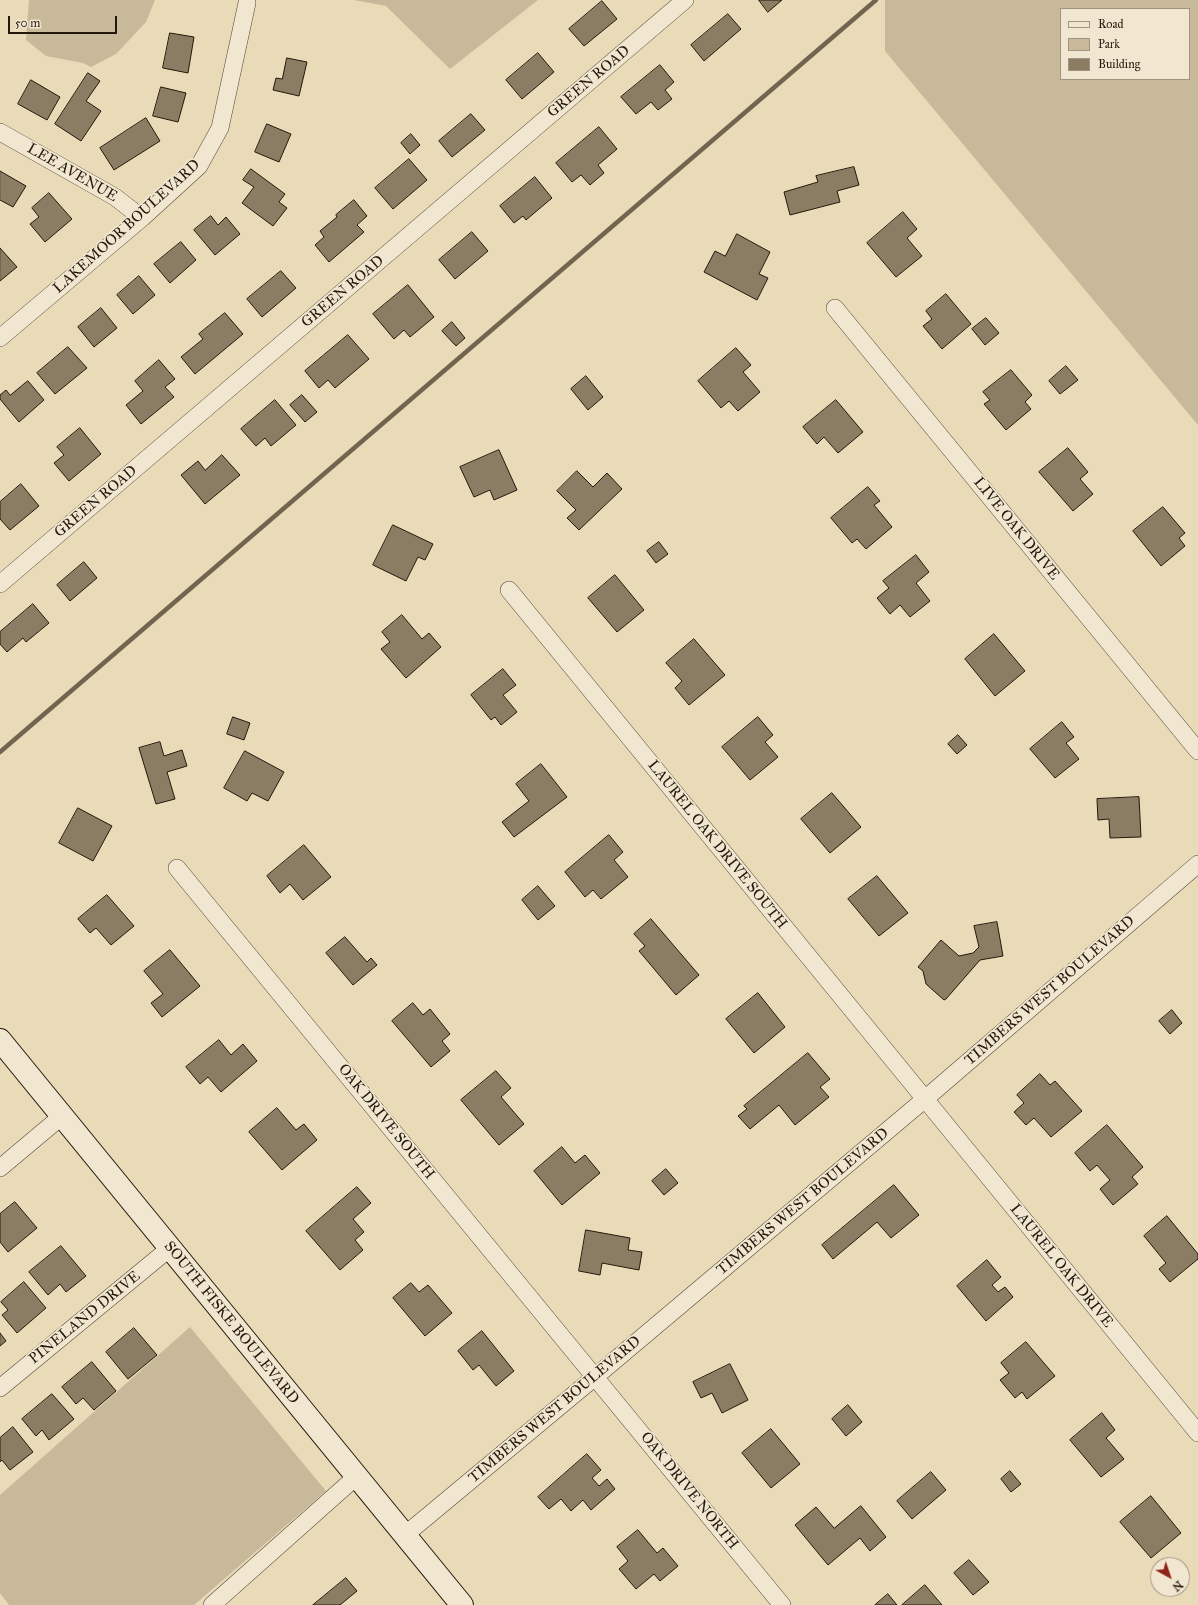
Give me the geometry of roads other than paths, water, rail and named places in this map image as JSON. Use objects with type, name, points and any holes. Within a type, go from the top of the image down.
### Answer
[{"type":"main road","name":"SOUTH FISKE BOULEVARD","points":[[0,1040],[462,1605]]},
{"type":"street","name":"GREEN ROAD","points":[[0,584],[685,0]]},
{"type":"street","name":"LAKEMOOR BOULEVARD","points":[[0,338],[142,218],[199,166],[220,128],[247,3]]},
{"type":"street","name":"LEE AVENUE","points":[[0,132],[115,197],[142,218]]},
{"type":"street","name":"LIVE OAK DRIVE","points":[[835,308],[1198,751]]},
{"type":"street","name":"LAUREL OAK DRIVE SOUTH","points":[[509,590],[925,1099]]},
{"type":"street","name":"TIMBERS WEST BOULEVARD","points":[[405,1535],[925,1099],[1198,864]]},
{"type":"street","name":"OAK DRIVE SOUTH","points":[[177,868],[595,1377]]},
{"type":"street","name":"LAUREL OAK DRIVE","points":[[925,1099],[1198,1433]]},
{"type":"street","points":[[0,1168],[62,1116]]},
{"type":"street","name":"PINELAND DRIVE","points":[[0,1388],[170,1248]]},
{"type":"street","name":"OAK DRIVE NORTH","points":[[595,1377],[782,1605]]},
{"type":"street","points":[[212,1605],[357,1476]]},
{"type":"waterway","points":[[0,752],[876,0]]}]
